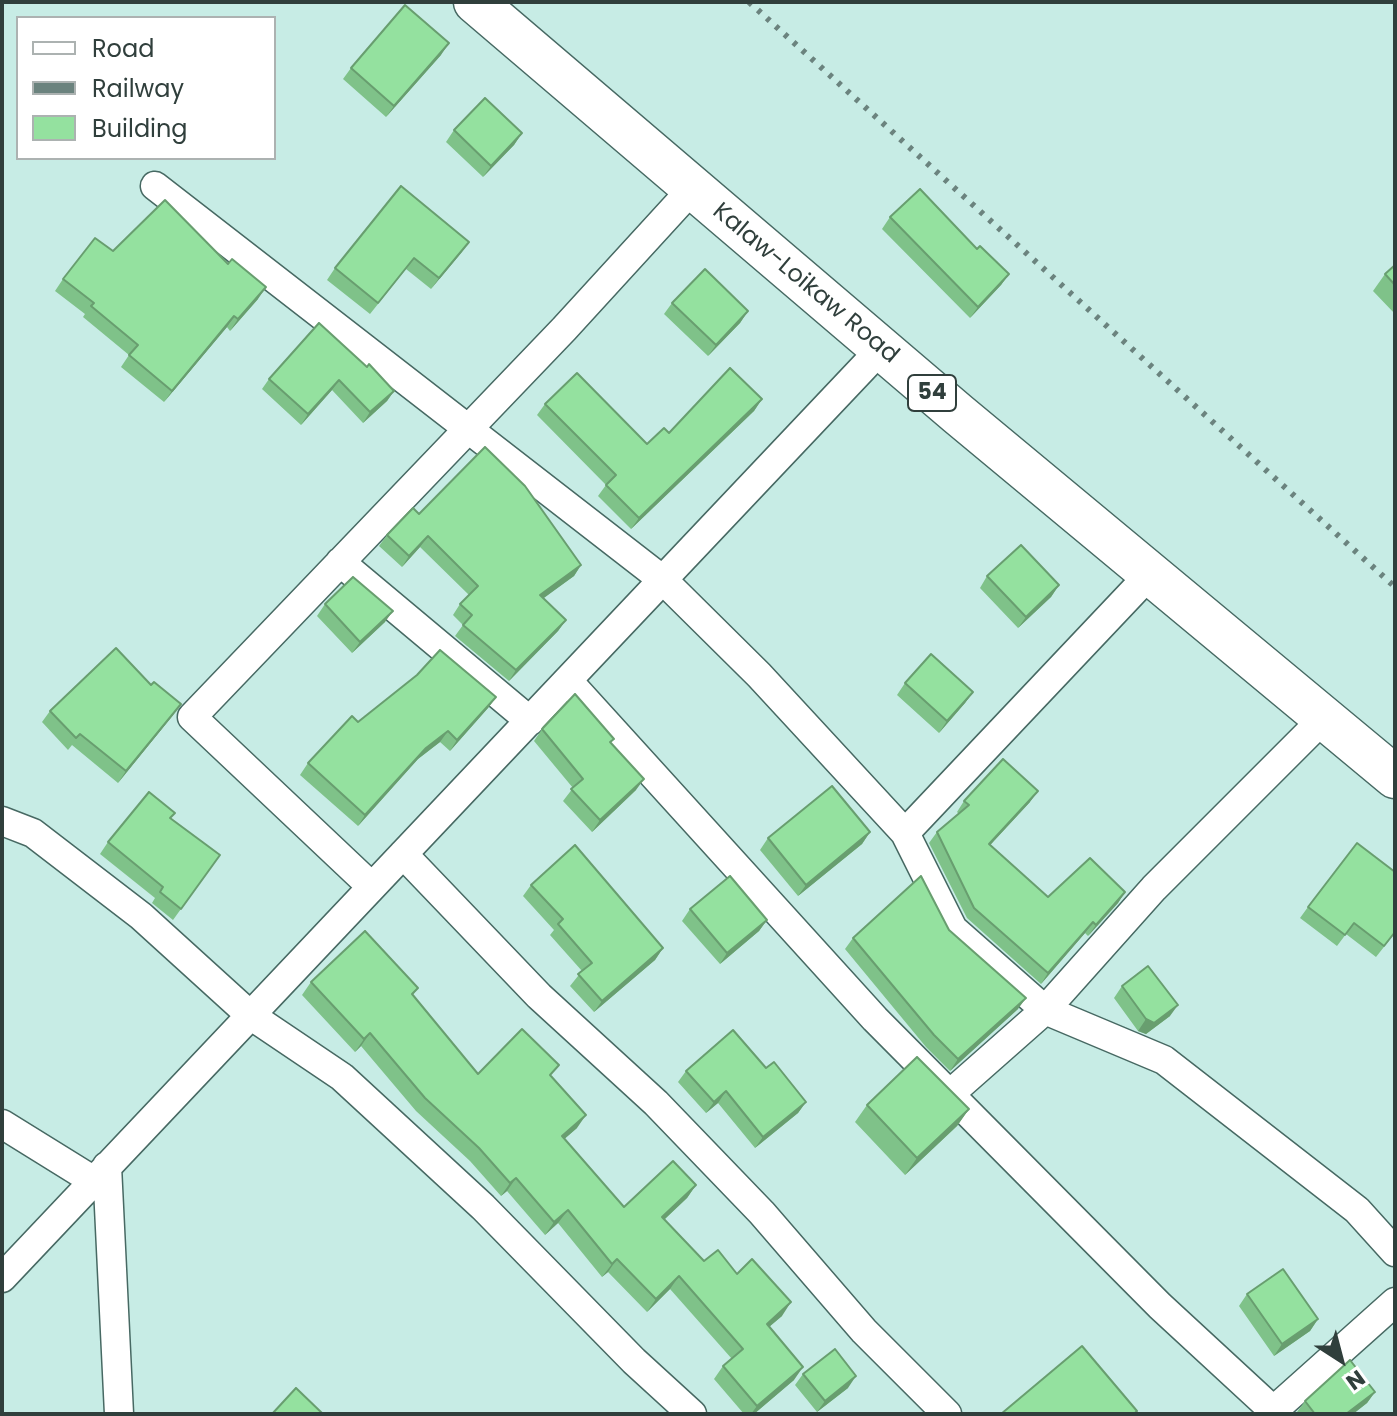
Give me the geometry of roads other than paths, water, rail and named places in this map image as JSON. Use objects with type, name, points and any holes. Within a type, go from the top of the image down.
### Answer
[{"type":"main road","name":"Kalaw-Loikaw Road","points":[[475,2],[881,349],[1395,777]]},
{"type":"street","points":[[155,186],[663,580],[759,675],[905,833],[953,929],[1045,1010],[1164,1060],[1357,1210],[1395,1252]]},
{"type":"street","points":[[372,887],[192,717],[564,329],[693,188]]},
{"type":"street","points":[[2,1278],[881,349]]},
{"type":"street","points":[[340,562],[530,721]]},
{"type":"street","points":[[905,833],[1150,574]]},
{"type":"street","points":[[568,681],[875,1019],[1160,1306],[1275,1412],[1395,1302]]},
{"type":"street","points":[[951,1093],[1045,1010],[1154,888],[1324,718]]},
{"type":"street","points":[[2,821],[33,833],[141,916],[250,1015],[342,1077],[483,1207],[634,1361],[692,1414]]},
{"type":"street","points":[[403,854],[539,996],[656,1103],[762,1213],[864,1331],[947,1414]]},
{"type":"street","points":[[2,1124],[100,1174]]},
{"type":"street","points":[[100,1174],[119,1414]]},
{"type":"railway","points":[[749,2],[1395,587]]}]
